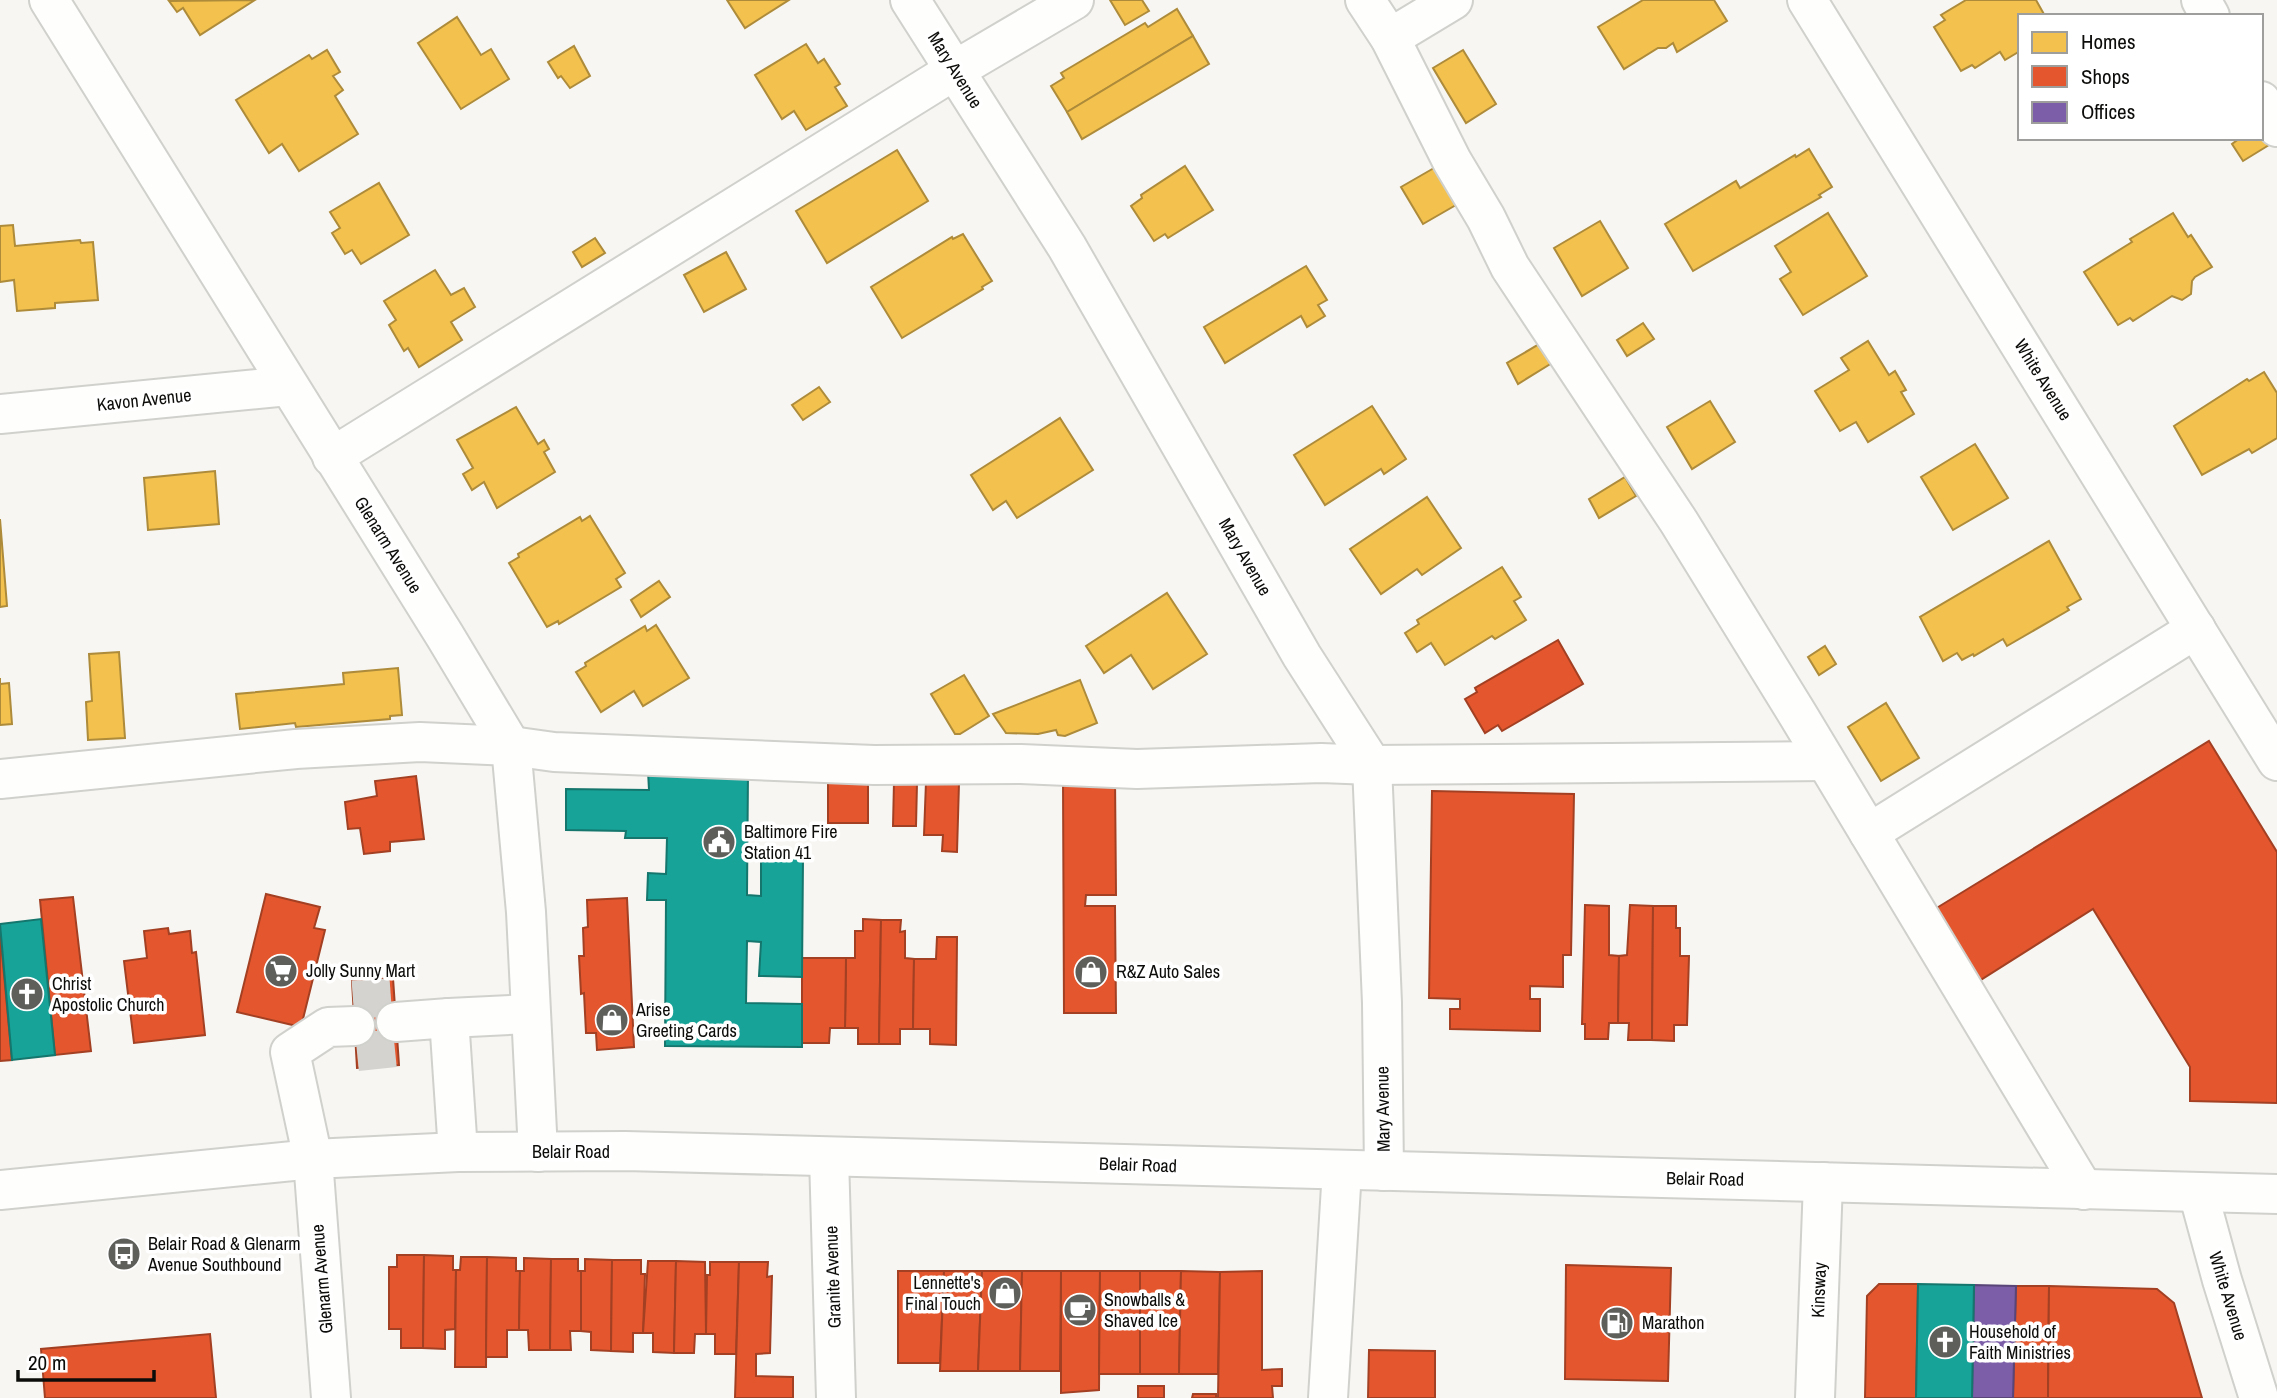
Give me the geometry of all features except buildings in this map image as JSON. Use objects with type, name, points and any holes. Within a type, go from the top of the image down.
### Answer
[{"type":"street","name":"Glenarm Avenue","points":[[49,0],[511,746],[526,912],[538,1152]]},
{"type":"street","name":"Mary Avenue","points":[[910,0],[1068,247],[1302,656],[1372,765],[1382,1003],[1384,1171]]},
{"type":"street","points":[[332,457],[955,70],[1074,0]]},
{"type":"street","points":[[1365,0],[1390,38],[1452,161],[1486,218],[1510,267],[1679,522],[2084,1190]]},
{"type":"street","points":[[1390,38],[1453,0]]},
{"type":"street","name":"White Avenue","points":[[1807,0],[2277,761]]},
{"type":"street","points":[[2263,104],[2277,127]]},
{"type":"street","name":"Kavon Avenue","points":[[0,414],[288,386]]},
{"type":"street","points":[[1869,833],[2196,629]]},
{"type":"street","points":[[0,779],[296,749],[420,742],[511,746],[554,751],[874,765],[1021,764],[1137,769],[1309,763],[1372,765],[1825,761]]},
{"type":"street","points":[[457,1152],[413,1021],[529,1014]]},
{"type":"street","name":"Glenarm Avenue","points":[[331,1398],[313,1159],[290,1052],[348,1026]]},
{"type":"street","name":"Belair Road","points":[[0,1190],[313,1159],[457,1152],[625,1151],[2277,1194]]},
{"type":"street","name":"Granite Avenue","points":[[829,1157],[836,1398]]},
{"type":"street","points":[[1328,1398],[1342,1170]]},
{"type":"street","name":"Kinsway","points":[[1815,1398],[1823,1182]]},
{"type":"street","name":"White Avenue","points":[[2198,1192],[2259,1398]]},
{"type":"tunnel","points":[[353,1000],[394,997]]},
{"type":"tunnel","points":[[357,1052],[397,1048]]},
{"type":"place","name":"Baltimore Fire Station 41","points":[[719,842]]},
{"type":"place","name":"Jolly Sunny Mart","points":[[281,971]]},
{"type":"place","name":"R&Z Auto Sales","points":[[1091,972]]},
{"type":"place","name":"Christ Apostolic Church","points":[[27,994]]},
{"type":"place","name":"Arise Greeting Cards","points":[[612,1020]]},
{"type":"place","name":"Belair Road & Glenarm Avenue Southbound","points":[[124,1254]]},
{"type":"place","name":"Lennette's Final Touch","points":[[1005,1293]]},
{"type":"place","name":"Snowballs & Shaved Ice","points":[[1080,1310]]},
{"type":"place","name":"Marathon","points":[[1617,1323]]},
{"type":"place","name":"Household of Faith Ministries","points":[[1945,1342]]}]
